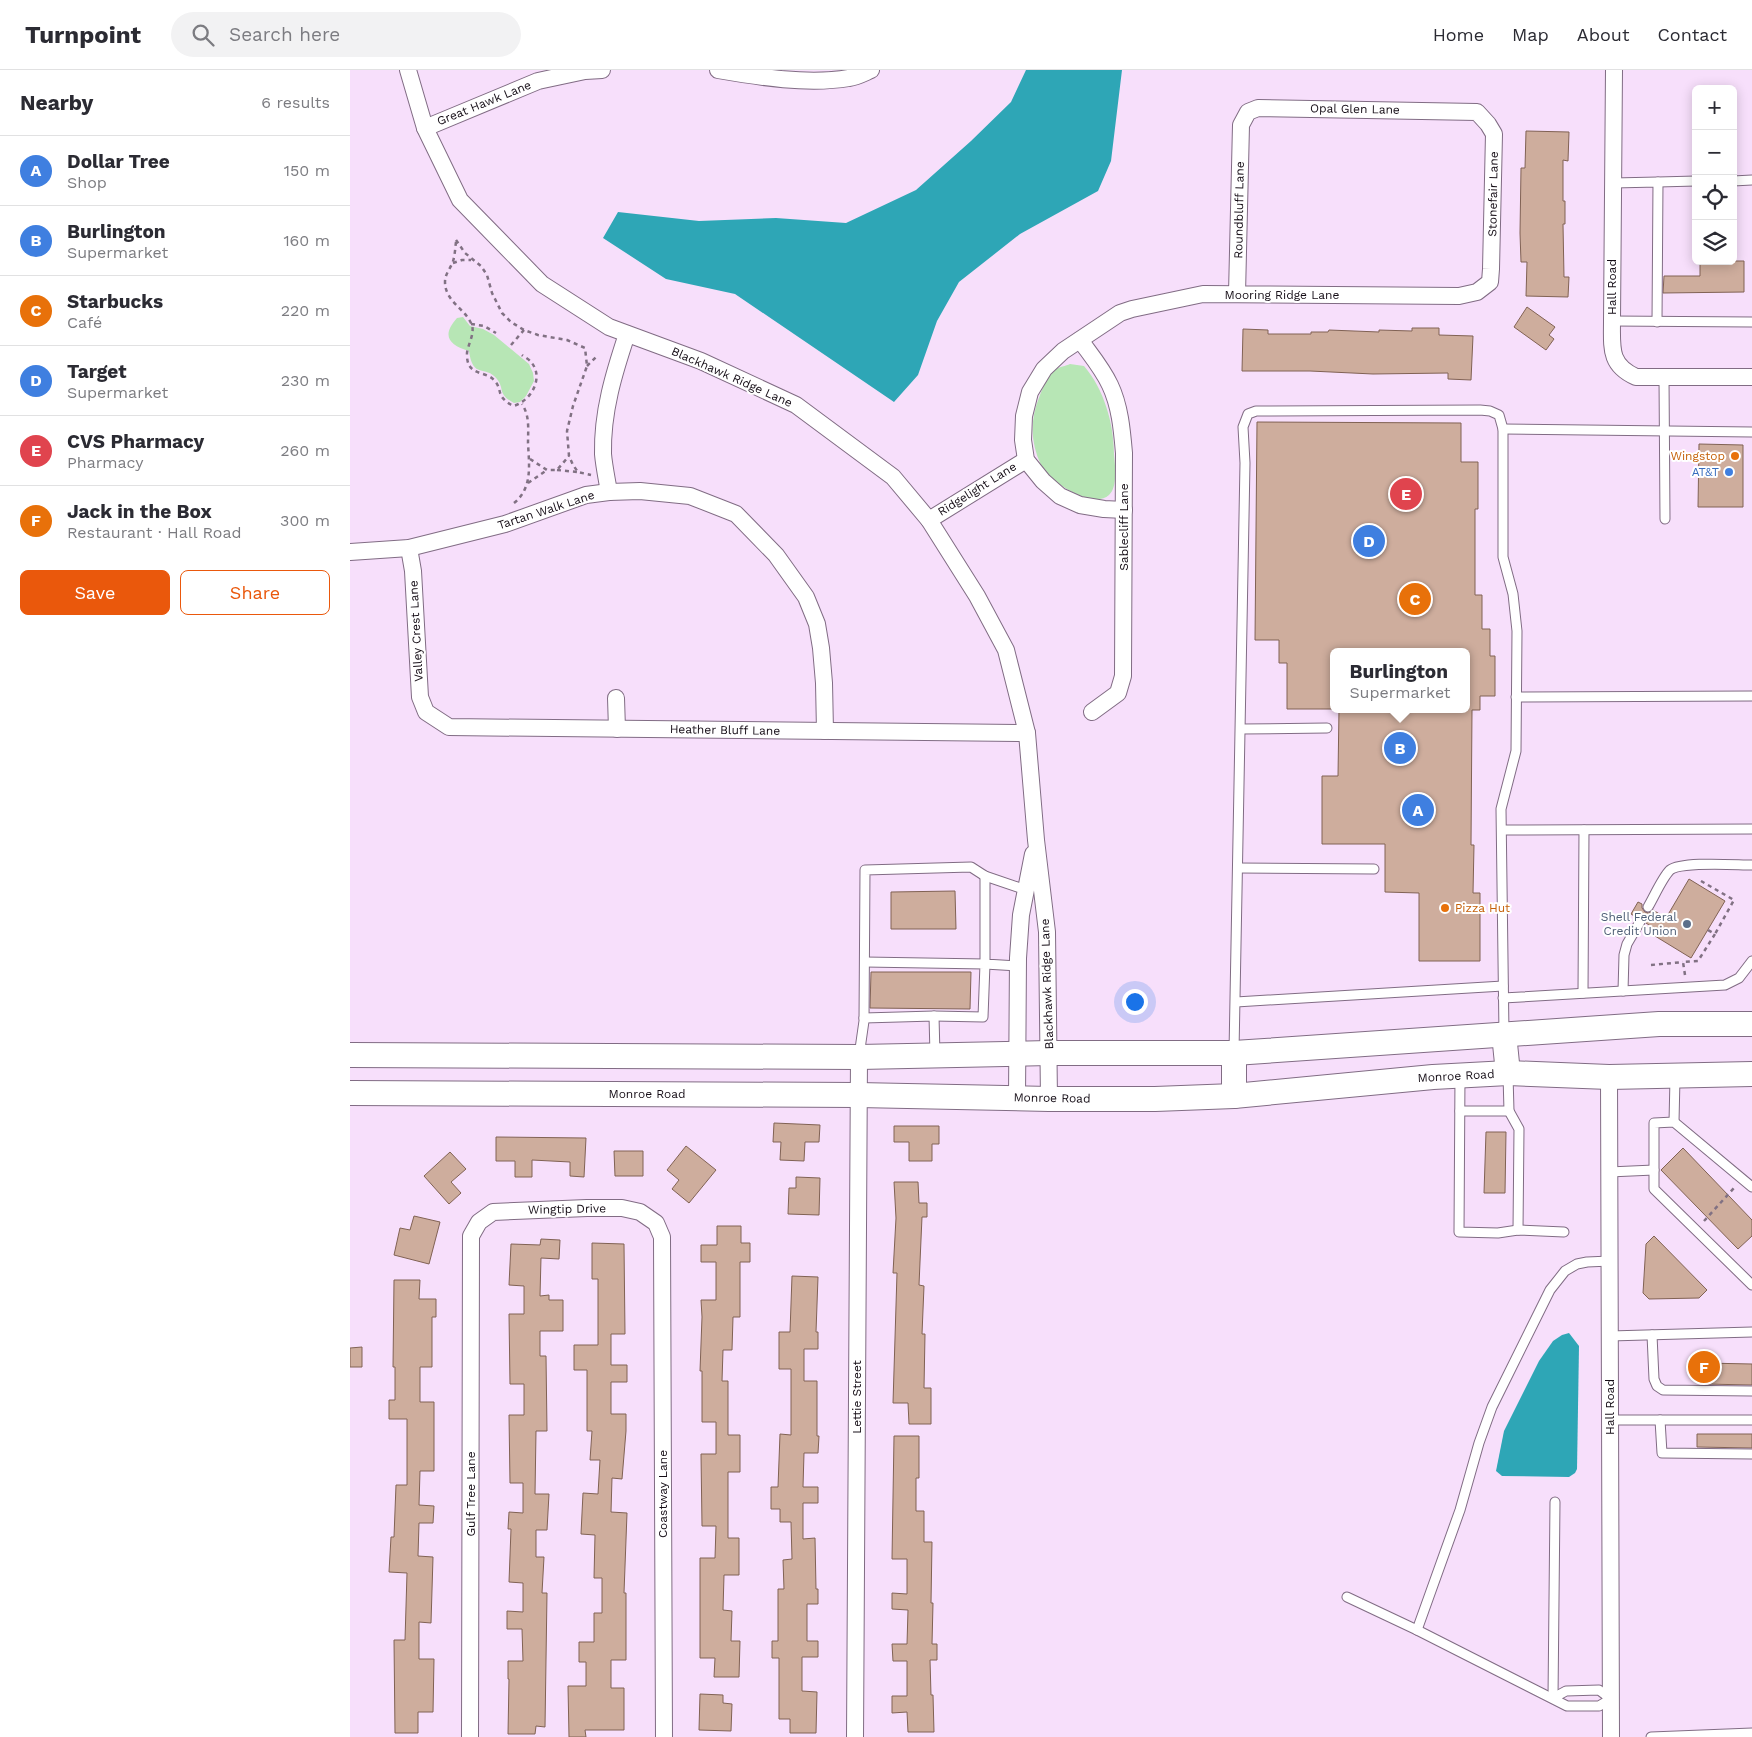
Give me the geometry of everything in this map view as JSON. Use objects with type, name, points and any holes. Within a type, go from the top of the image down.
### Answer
[{"type":"main road","points":[[350,1055],[858,1056],[1016,1053],[1234,1053],[1659,1024],[1752,1024]]},
{"type":"main road","points":[[1504,1034],[1508,1073]]},
{"type":"main road","points":[[1234,1053],[1234,1096]]},
{"type":"main road","points":[[584,1094],[585,1056]]},
{"type":"main road","name":"Monroe Road","points":[[350,1093],[858,1095],[1155,1099],[1234,1096],[1508,1073],[1609,1077],[1752,1074]]},
{"type":"street","name":"Blackhawk Ridge Lane","points":[[408,70],[425,128],[460,200],[542,284],[609,327],[701,361],[796,405],[893,477],[929,520],[977,596],[1006,650],[1027,733],[1036,840],[1047,932],[1049,1099]]},
{"type":"street","name":"Great Hawk Lane","points":[[425,128],[537,76],[602,70]]},
{"type":"street","points":[[718,70],[753,76],[809,80],[851,78],[871,70]]},
{"type":"street","name":"Hall Road","points":[[1614,70],[1612,341],[1616,360],[1623,371],[1636,377],[1752,377]]},
{"type":"street","name":"Opal Glen Lane","points":[[1241,125],[1248,112],[1258,108],[1477,112]]},
{"type":"street","name":"Stonefair Lane","points":[[1477,112],[1494,134],[1490,282]]},
{"type":"street","name":"Roundbluff Lane","points":[[1237,294],[1241,125]]},
{"type":"street","name":"Mooring Ridge Lane","points":[[1026,460],[1023,440],[1024,416],[1030,392],[1044,369],[1063,351],[1120,313],[1203,294],[1459,296],[1477,292],[1490,282]]},
{"type":"street","points":[[609,492],[603,456],[604,429],[608,398],[627,334]]},
{"type":"street","name":"Sablecliff Lane","points":[[1080,340],[1110,385],[1120,419],[1124,453],[1123,676],[1118,693],[1092,712]]},
{"type":"street","points":[[1026,460],[1060,496],[1080,504],[1104,509],[1124,510]]},
{"type":"street","name":"Ridgelight Lane","points":[[929,520],[1026,460]]},
{"type":"street","name":"Tartan Walk Lane","points":[[350,552],[409,548],[505,524],[586,495],[640,491],[690,496],[736,514],[776,555],[806,597],[817,624],[821,648],[824,683],[824,731]]},
{"type":"street","name":"Valley Crest Lane","points":[[409,548],[413,571],[420,697],[426,712]]},
{"type":"street","points":[[616,698],[617,729]]},
{"type":"street","name":"Heather Bluff Lane","points":[[426,712],[449,727],[1027,733]]},
{"type":"street","name":"Blackhawk Ridge Lane","points":[[1017,1098],[1016,1053],[1021,915],[1036,840]]},
{"type":"street","name":"Lettie Street","points":[[855,1737],[858,1056]]},
{"type":"street","name":"Hall Road","points":[[1609,1077],[1612,1737]]},
{"type":"street","name":"Wingtip Drive","points":[[472,1250],[472,1236],[479,1222],[493,1212],[622,1208],[640,1212],[656,1223],[662,1237],[662,1251]]},
{"type":"street","name":"Gulf Tree Lane","points":[[470,1737],[472,1250]]},
{"type":"street","name":"Coastway Lane","points":[[662,1251],[664,1737]]},
{"type":"lane","points":[[1737,180],[1752,180]]},
{"type":"lane","points":[[1613,183],[1692,181]]},
{"type":"lane","points":[[1657,322],[1658,182]]},
{"type":"lane","points":[[1612,321],[1752,322]]},
{"type":"lane","points":[[1664,377],[1666,519]]},
{"type":"lane","points":[[1234,1053],[1245,463],[1243,427],[1248,414],[1256,411],[1490,411],[1499,415],[1503,429],[1503,557],[1513,594],[1516,616],[1516,751],[1502,804],[1504,1034]]},
{"type":"lane","points":[[1503,429],[1752,432]]},
{"type":"lane","points":[[1516,697],[1752,696]]},
{"type":"lane","points":[[1241,729],[1327,728]]},
{"type":"lane","points":[[1502,830],[1752,829]]},
{"type":"lane","points":[[1583,993],[1584,830]]},
{"type":"lane","points":[[1648,907],[1669,872],[1675,867],[1686,865],[1752,865]]},
{"type":"lane","points":[[858,1056],[864,1018],[865,870],[971,867],[985,876],[1026,890]]},
{"type":"lane","points":[[1238,868],[1374,868]]},
{"type":"lane","points":[[864,1018],[983,1017],[985,876]]},
{"type":"lane","points":[[1623,991],[1624,955],[1627,944],[1641,920]]},
{"type":"lane","points":[[1503,998],[1726,985],[1739,978],[1752,961]]},
{"type":"lane","points":[[865,962],[1018,966]]},
{"type":"lane","points":[[1236,1002],[1503,986]]},
{"type":"lane","points":[[934,1016],[935,1055]]},
{"type":"lane","points":[[1508,1073],[1509,1111],[1519,1129],[1518,1230]]},
{"type":"lane","points":[[1674,1122],[1675,1075]]},
{"type":"lane","points":[[1460,1076],[1459,1232],[1498,1233],[1518,1230],[1564,1232]]},
{"type":"lane","points":[[1460,1111],[1509,1111]]},
{"type":"lane","points":[[1752,1187],[1674,1122],[1654,1123],[1654,1189],[1752,1285]]},
{"type":"lane","points":[[1609,1172],[1654,1170]]},
{"type":"lane","points":[[1417,1630],[1460,1510],[1479,1443],[1492,1407],[1550,1290],[1566,1271],[1577,1264],[1610,1261]]},
{"type":"lane","points":[[1610,1336],[1752,1332]]},
{"type":"lane","points":[[1652,1334],[1654,1379],[1657,1386],[1663,1390],[1752,1391]]},
{"type":"lane","points":[[1610,1420],[1752,1420]]},
{"type":"lane","points":[[1660,1420],[1662,1453],[1752,1454]]},
{"type":"lane","points":[[1553,1698],[1555,1502]]},
{"type":"lane","points":[[1347,1597],[1417,1630],[1567,1706],[1598,1706],[1611,1699],[1599,1690],[1566,1691],[1553,1698]]},
{"type":"lane","points":[[1651,1737],[1752,1733]]},
{"type":"path","points":[[522,355],[531,362],[536,372],[536,381],[528,398],[522,404],[513,406],[504,401],[499,395],[496,382],[491,377],[473,370],[468,362],[467,353],[473,329],[464,314],[454,304],[445,283],[446,274],[452,264],[455,253],[456,240],[471,260],[481,266],[487,275],[492,293],[502,313],[511,322],[524,330],[538,335],[567,340],[584,348],[587,366]]},
{"type":"path","points":[[452,264],[462,260],[471,260]]},
{"type":"path","points":[[471,324],[484,326],[496,333]]},
{"type":"path","points":[[511,345],[524,330]]},
{"type":"path","points":[[578,472],[570,456],[567,431],[569,419],[587,366],[597,356]]},
{"type":"path","points":[[509,507],[520,498],[528,483],[530,459],[528,428],[526,410],[522,404]]},
{"type":"path","points":[[557,470],[570,456]]},
{"type":"path","points":[[530,459],[548,470],[578,472],[595,476]]},
{"type":"path","points":[[528,483],[548,470]]},
{"type":"path","points":[[1651,964],[1698,961],[1715,934],[1734,900],[1701,882]]},
{"type":"path","points":[[1708,930],[1715,934]]},
{"type":"path","points":[[1683,962],[1686,987]]},
{"type":"path","points":[[1696,1230],[1742,1179]]},
{"type":"green space","points":[[463,317],[470,326],[483,329],[494,335],[529,364],[534,381],[526,396],[520,402],[514,403],[505,397],[497,379],[488,372],[476,369],[473,366],[469,351],[452,343],[448,335],[449,330],[457,318]]},
{"type":"green space","points":[[1070,364],[1084,366],[1091,375],[1102,396],[1110,419],[1114,443],[1115,481],[1112,491],[1102,499],[1092,499],[1072,492],[1053,479],[1041,465],[1035,448],[1033,439],[1034,412],[1043,388],[1048,378],[1057,368]]},
{"type":"water","points":[[1026,70],[1122,70],[1111,161],[1098,191],[1020,234],[959,282],[937,321],[918,375],[894,402],[735,294],[666,279],[603,238],[618,212],[699,221],[776,218],[846,223],[916,190],[1011,102]]},
{"type":"water","points":[[1569,1333],[1579,1346],[1577,1469],[1569,1477],[1502,1476],[1496,1471],[1504,1431],[1539,1361],[1553,1341]]},
{"type":"building","points":[[1526,131],[1569,132],[1568,161],[1563,160],[1563,201],[1565,201],[1565,224],[1563,224],[1564,277],[1569,277],[1568,297],[1526,296],[1527,262],[1521,262],[1520,233],[1521,168],[1525,168]]},
{"type":"building","points":[[1737,261],[1744,261],[1744,292],[1663,293],[1664,276],[1700,276],[1700,265],[1737,265]]},
{"type":"building","points":[[1527,307],[1555,327],[1549,335],[1554,339],[1546,350],[1514,327]]},
{"type":"building","points":[[1412,328],[1439,328],[1439,335],[1473,336],[1471,380],[1448,379],[1448,373],[1373,374],[1310,371],[1242,371],[1243,329],[1268,330],[1268,334],[1311,334],[1311,332],[1328,332],[1329,330],[1412,331]]},
{"type":"building","points":[[1257,422],[1461,423],[1461,462],[1478,462],[1478,509],[1475,509],[1475,595],[1482,595],[1482,629],[1490,629],[1490,656],[1495,656],[1495,696],[1480,696],[1480,710],[1472,710],[1471,845],[1474,845],[1473,893],[1480,893],[1480,961],[1419,961],[1419,893],[1385,892],[1385,844],[1322,844],[1322,776],[1338,776],[1339,713],[1470,713],[1470,648],[1330,648],[1330,709],[1287,709],[1287,663],[1279,663],[1279,640],[1255,640]]},
{"type":"building","points":[[1699,444],[1743,445],[1743,507],[1698,507]]},
{"type":"building","name":"Shell Federal Credit Union","points":[[1689,879],[1725,901],[1691,958],[1655,936],[1658,931],[1646,923],[1645,915],[1641,914],[1636,917],[1631,914],[1638,902],[1642,904],[1645,912],[1649,913],[1653,910],[1666,918]]},
{"type":"building","points":[[955,891],[956,929],[891,929],[891,892]]},
{"type":"building","points":[[871,972],[971,972],[970,1009],[870,1008]]},
{"type":"building","points":[[774,1123],[820,1125],[819,1142],[805,1142],[804,1161],[780,1160],[781,1142],[773,1142]]},
{"type":"building","points":[[894,1126],[939,1126],[939,1144],[932,1144],[932,1161],[909,1161],[909,1142],[894,1142]]},
{"type":"building","points":[[1486,1132],[1506,1132],[1505,1193],[1484,1193]]},
{"type":"building","points":[[496,1137],[586,1138],[584,1177],[570,1176],[570,1162],[532,1160],[532,1177],[515,1177],[515,1161],[496,1161]]},
{"type":"building","points":[[686,1146],[716,1170],[689,1203],[672,1189],[679,1180],[667,1170]]},
{"type":"building","points":[[1683,1148],[1752,1220],[1752,1236],[1738,1249],[1661,1170]]},
{"type":"building","points":[[614,1151],[643,1151],[643,1176],[615,1176]]},
{"type":"building","points":[[450,1152],[466,1169],[451,1182],[461,1193],[449,1204],[424,1176]]},
{"type":"building","points":[[796,1177],[820,1178],[819,1215],[788,1214],[789,1188],[796,1188]]},
{"type":"building","points":[[894,1182],[918,1182],[919,1203],[927,1203],[927,1217],[922,1217],[919,1285],[924,1286],[922,1334],[925,1334],[924,1388],[931,1388],[931,1424],[909,1424],[908,1403],[893,1403],[897,1273],[893,1273],[896,1218]]},
{"type":"building","points":[[414,1216],[440,1222],[429,1264],[394,1255],[400,1228],[410,1230]]},
{"type":"building","points":[[717,1226],[741,1226],[741,1243],[750,1243],[750,1262],[740,1262],[740,1317],[733,1317],[732,1350],[723,1350],[722,1381],[728,1381],[728,1435],[740,1435],[740,1472],[728,1472],[728,1538],[739,1538],[739,1575],[724,1575],[723,1610],[732,1611],[731,1641],[740,1641],[739,1677],[714,1677],[715,1658],[700,1658],[700,1558],[715,1558],[716,1526],[702,1526],[701,1454],[716,1454],[716,1422],[702,1422],[702,1371],[700,1371],[701,1300],[716,1300],[716,1262],[701,1262],[701,1245],[717,1245]]},
{"type":"building","points":[[1654,1236],[1707,1290],[1699,1298],[1649,1299],[1643,1293],[1646,1244]]},
{"type":"building","points":[[541,1239],[560,1240],[559,1259],[541,1258],[540,1296],[549,1295],[549,1300],[563,1300],[563,1331],[540,1331],[540,1356],[546,1356],[547,1431],[536,1431],[535,1494],[549,1494],[547,1530],[536,1530],[536,1557],[544,1557],[542,1593],[547,1593],[545,1727],[536,1726],[535,1734],[508,1734],[508,1661],[523,1661],[522,1629],[507,1629],[507,1611],[523,1612],[523,1583],[509,1582],[511,1529],[508,1529],[509,1512],[523,1513],[523,1483],[510,1483],[509,1415],[524,1415],[524,1384],[510,1384],[509,1314],[524,1314],[524,1286],[509,1285],[511,1244],[540,1245]]},
{"type":"building","points":[[592,1243],[624,1244],[625,1334],[611,1334],[611,1365],[627,1365],[627,1382],[611,1382],[611,1414],[626,1414],[626,1431],[622,1479],[612,1478],[611,1512],[627,1513],[624,1593],[626,1593],[626,1660],[611,1660],[611,1688],[624,1688],[624,1730],[585,1730],[586,1737],[569,1737],[568,1686],[586,1686],[586,1662],[579,1662],[579,1642],[594,1642],[594,1613],[602,1613],[602,1578],[594,1578],[595,1535],[581,1534],[583,1493],[598,1494],[600,1460],[590,1460],[592,1431],[587,1431],[587,1370],[574,1370],[574,1345],[598,1345],[598,1279],[592,1279]]},
{"type":"building","points":[[792,1276],[818,1277],[816,1332],[818,1332],[818,1349],[804,1349],[804,1381],[817,1381],[818,1453],[804,1453],[803,1487],[818,1487],[818,1503],[803,1503],[803,1539],[815,1538],[818,1604],[807,1604],[807,1641],[818,1641],[818,1657],[802,1657],[802,1691],[817,1692],[816,1733],[790,1733],[790,1719],[779,1719],[779,1658],[772,1658],[772,1641],[778,1641],[778,1589],[784,1589],[783,1560],[792,1559],[791,1522],[780,1522],[780,1509],[771,1509],[771,1487],[778,1487],[780,1434],[791,1435],[791,1369],[779,1369],[779,1332],[790,1332]]},
{"type":"building","points":[[394,1280],[420,1280],[419,1299],[436,1299],[436,1317],[432,1317],[432,1367],[420,1367],[420,1402],[434,1402],[434,1471],[420,1471],[419,1505],[434,1506],[433,1523],[419,1523],[418,1556],[433,1557],[431,1623],[419,1622],[419,1659],[434,1659],[433,1712],[418,1712],[418,1733],[395,1733],[394,1640],[405,1640],[407,1573],[389,1572],[391,1537],[394,1537],[396,1485],[407,1485],[407,1419],[389,1419],[389,1400],[395,1400],[395,1367],[393,1367]]},
{"type":"building","points":[[362,1347],[362,1367],[350,1367],[350,1348]]},
{"type":"building","points":[[1704,1363],[1752,1364],[1752,1385],[1704,1384]]},
{"type":"building","points":[[1697,1434],[1752,1434],[1752,1448],[1697,1447]]},
{"type":"building","points":[[894,1436],[919,1436],[919,1478],[916,1478],[916,1511],[924,1511],[924,1542],[932,1542],[932,1644],[937,1644],[937,1660],[930,1660],[934,1732],[908,1732],[907,1712],[892,1713],[892,1696],[907,1696],[907,1661],[893,1661],[892,1644],[907,1644],[908,1610],[892,1609],[892,1593],[907,1594],[907,1559],[892,1559]]},
{"type":"building","points":[[700,1694],[723,1695],[723,1703],[732,1704],[731,1731],[699,1730]]},
{"type":"place","name":"Wingstop","points":[[1735,456]]},
{"type":"place","name":"AT&T","points":[[1729,472]]},
{"type":"place","name":"CVS Pharmacy","points":[[1406,494]]},
{"type":"place","name":"Target","points":[[1369,541]]},
{"type":"place","name":"Starbucks","points":[[1415,599]]},
{"type":"place","name":"Burlington","points":[[1400,748]]},
{"type":"place","name":"Dollar Tree","points":[[1418,810]]},
{"type":"place","name":"Pizza Hut","points":[[1445,908]]},
{"type":"place","name":"Shell Federal Credit Union","points":[[1687,924]]},
{"type":"place","name":"Jack in the Box","points":[[1704,1367]]}]
